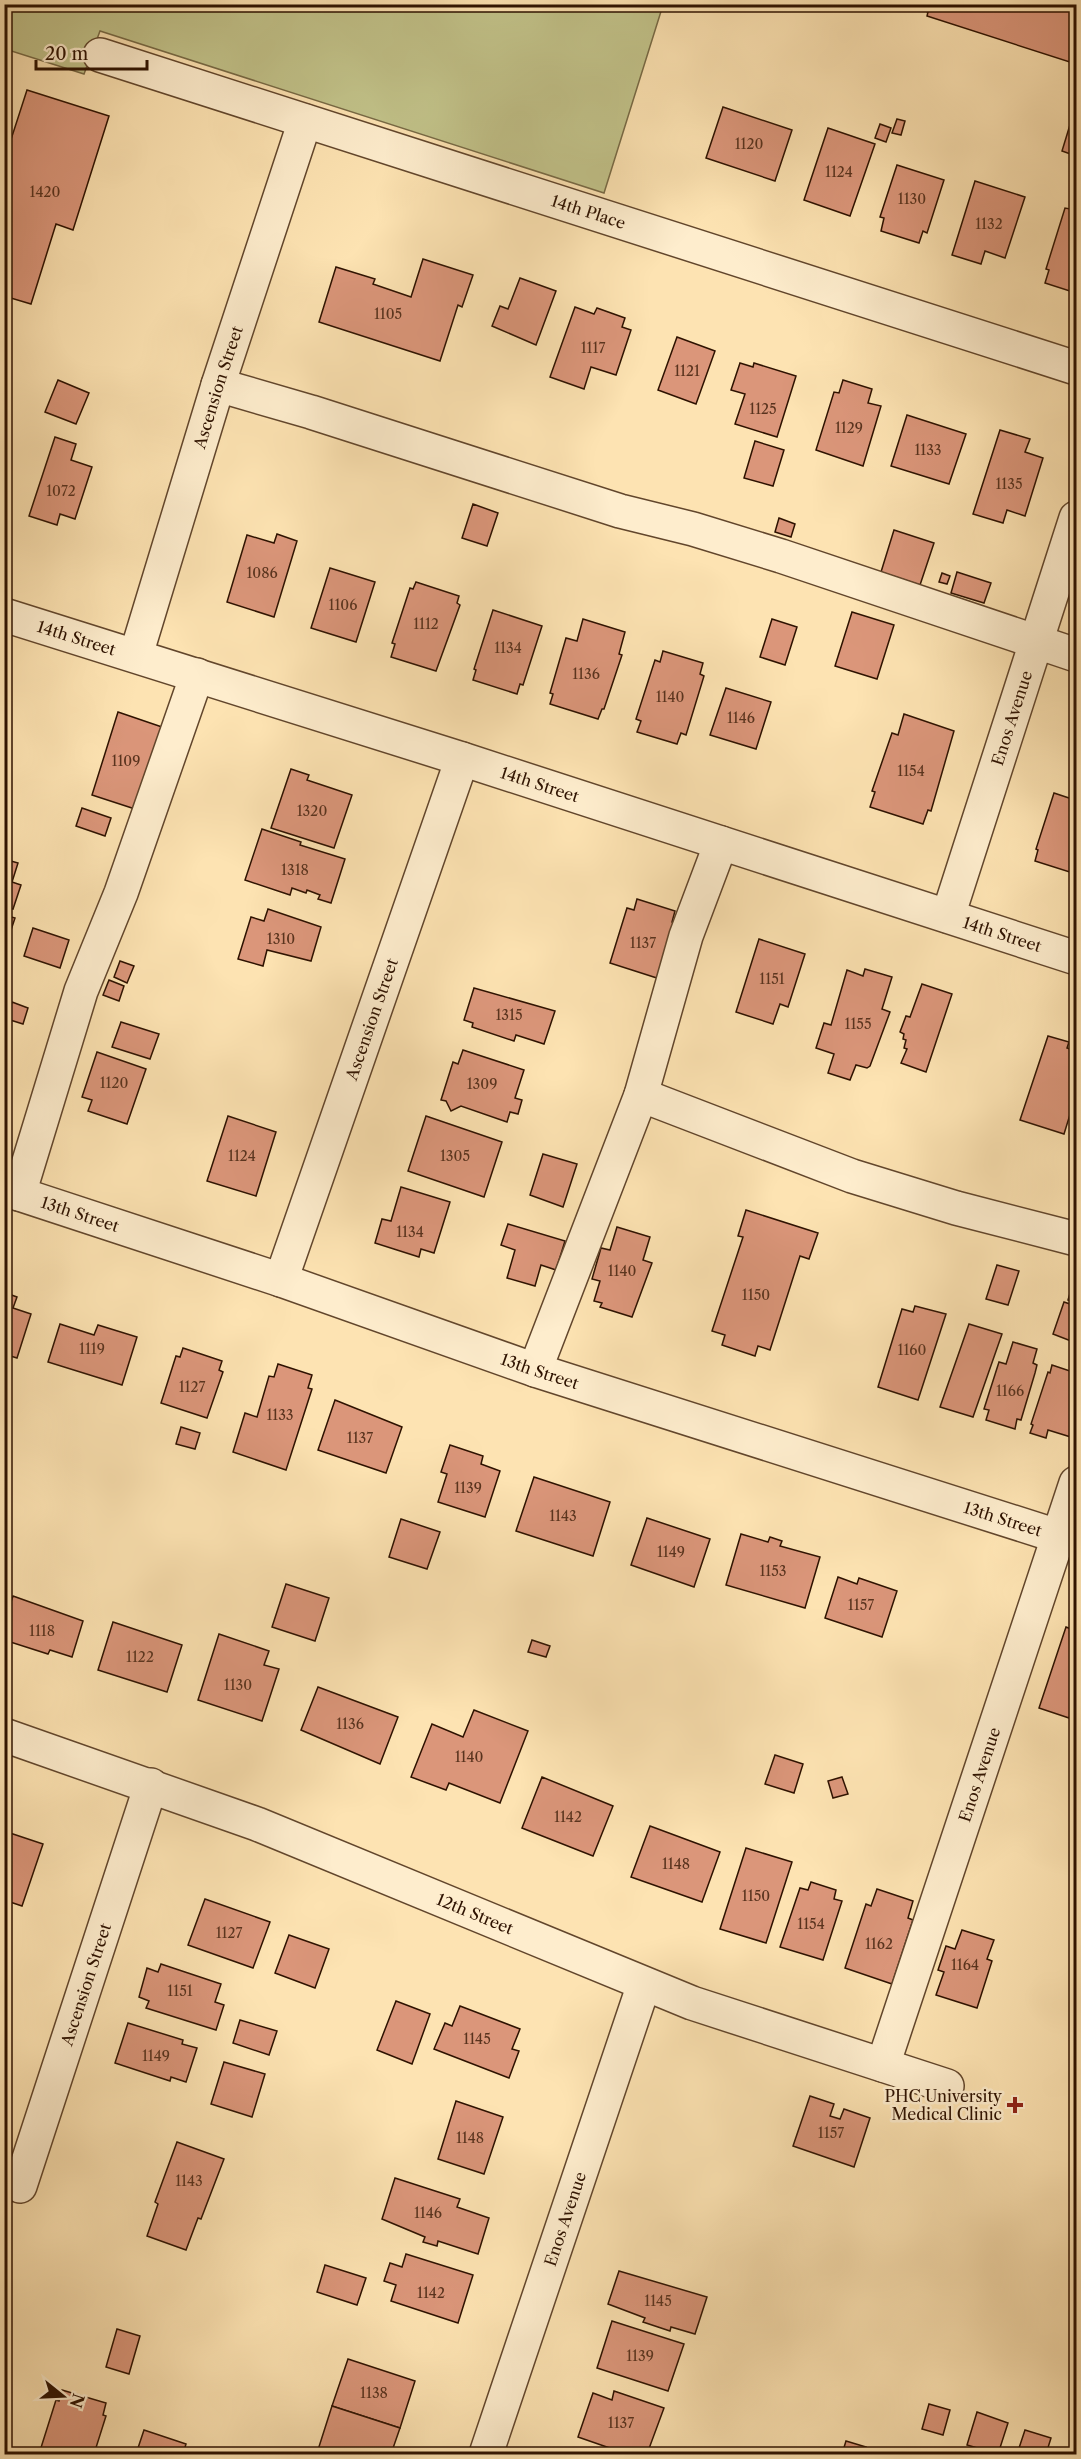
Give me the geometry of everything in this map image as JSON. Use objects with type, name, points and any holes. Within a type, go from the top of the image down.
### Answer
[{"type":"street","name":"14th Place","points":[[100,55],[1077,368]]},
{"type":"street","name":"Ascension Street","points":[[136,655],[218,385],[305,121]]},
{"type":"street","points":[[218,385],[620,511],[693,529],[770,553],[1077,655]]},
{"type":"street","name":"Enos Avenue","points":[[948,916],[1077,518]]},
{"type":"street","name":"14th Street","points":[[4,615],[462,759],[1077,958]]},
{"type":"street","points":[[12,1192],[81,991],[121,893],[197,675]]},
{"type":"street","name":"Ascension Street","points":[[281,1280],[462,759]]},
{"type":"street","points":[[535,1370],[641,1095],[686,936],[721,843]]},
{"type":"street","points":[[641,1095],[852,1176],[956,1208],[1077,1239]]},
{"type":"street","name":"13th Street","points":[[12,1192],[281,1280],[535,1370],[1068,1539]]},
{"type":"street","name":"Enos Avenue","points":[[883,2065],[1068,1539],[1077,1483]]},
{"type":"street","name":"12th Street","points":[[4,1735],[268,1828],[593,1960],[692,2003],[946,2086]]},
{"type":"street","name":"Ascension Street","points":[[20,2186],[151,1785]]},
{"type":"street","name":"Enos Avenue","points":[[486,2454],[644,1984]]},
{"type":"green space","points":[[5,5],[663,5],[604,193],[100,31],[84,74],[5,49]]},
{"type":"building","points":[[905,4],[1076,4],[1076,64],[927,16],[928,12]]},
{"type":"building","points":[[27,90],[109,116],[73,230],[56,224],[31,304],[4,296],[4,161]]},
{"type":"building","points":[[1076,105],[1076,156],[1062,151]]},
{"type":"building","points":[[723,107],[792,130],[775,181],[706,158]]},
{"type":"building","points":[[897,119],[905,121],[901,135],[892,133]]},
{"type":"building","points":[[880,124],[891,128],[886,142],[875,138]]},
{"type":"building","points":[[828,128],[875,144],[850,216],[804,200]]},
{"type":"building","points":[[897,165],[944,180],[927,233],[923,231],[919,243],[881,231],[884,218],[880,217]]},
{"type":"building","points":[[975,181],[1025,197],[1005,258],[985,251],[981,264],[952,255]]},
{"type":"building","points":[[1075,192],[1076,293],[1045,283],[1049,270],[1046,269],[1065,208],[1070,209]]},
{"type":"building","points":[[423,259],[473,275],[462,307],[458,305],[440,361],[319,322],[336,267],[375,279],[373,284],[411,297]]},
{"type":"building","points":[[520,278],[556,291],[536,345],[492,326],[500,306],[508,309]]},
{"type":"building","points":[[575,307],[594,314],[597,308],[625,318],[622,327],[631,330],[616,375],[591,367],[584,389],[550,377]]},
{"type":"building","points":[[677,337],[715,351],[696,404],[658,390]]},
{"type":"building","points":[[740,363],[753,367],[754,363],[796,376],[777,437],[735,424],[745,394],[731,390]]},
{"type":"building","points":[[58,380],[89,393],[76,424],[45,412]]},
{"type":"building","points":[[843,380],[872,389],[868,403],[881,406],[863,466],[816,450],[834,392],[839,393]]},
{"type":"building","points":[[907,415],[966,434],[949,484],[891,466]]},
{"type":"building","points":[[1000,430],[1030,439],[1025,452],[1043,458],[1025,516],[1007,510],[1003,523],[973,514]]},
{"type":"building","points":[[55,437],[76,444],[71,460],[92,467],[75,519],[60,514],[57,525],[29,516]]},
{"type":"building","points":[[755,441],[784,450],[773,486],[744,478]]},
{"type":"building","points":[[473,504],[498,513],[487,546],[462,538]]},
{"type":"building","points":[[779,518],[795,524],[791,537],[775,532]]},
{"type":"building","points":[[894,530],[934,543],[920,585],[881,572]]},
{"type":"building","points":[[277,534],[297,541],[274,617],[227,602],[247,535],[274,543]]},
{"type":"building","points":[[330,568],[375,582],[356,642],[311,628]]},
{"type":"building","points":[[957,572],[991,583],[984,603],[951,593]]},
{"type":"building","points":[[942,573],[950,576],[947,584],[939,582]]},
{"type":"building","points":[[416,582],[459,596],[457,603],[460,605],[436,671],[391,657],[395,644],[392,643],[410,588],[413,589]]},
{"type":"building","points":[[493,610],[542,626],[523,685],[520,684],[517,694],[473,680],[476,670],[474,669]]},
{"type":"building","points":[[852,612],[894,625],[877,679],[835,666]]},
{"type":"building","points":[[583,619],[625,632],[619,654],[622,655],[604,709],[598,719],[550,704],[553,694],[550,693],[566,638],[577,641]]},
{"type":"building","points":[[772,619],[797,627],[785,665],[760,657]]},
{"type":"building","points":[[663,651],[703,663],[700,674],[704,676],[686,735],[681,733],[677,744],[637,732],[641,721],[636,719],[655,660],[660,662]]},
{"type":"building","points":[[726,688],[771,702],[756,749],[710,735]]},
{"type":"building","points":[[118,712],[162,727],[135,809],[92,795]]},
{"type":"building","points":[[904,714],[954,731],[931,811],[928,810],[923,824],[870,807],[875,792],[872,791],[892,733],[898,735]]},
{"type":"building","points":[[291,769],[309,775],[307,780],[352,795],[334,848],[271,828]]},
{"type":"building","points":[[1054,793],[1075,800],[1076,796],[1076,874],[1035,861],[1038,850],[1036,849]]},
{"type":"building","points":[[82,808],[111,818],[105,836],[76,826]]},
{"type":"building","points":[[262,829],[301,842],[300,845],[345,859],[331,903],[318,899],[320,895],[307,890],[306,893],[292,888],[290,895],[245,880]]},
{"type":"building","points":[[4,859],[18,863],[12,882],[21,885],[13,909],[4,907]]},
{"type":"building","points":[[637,899],[675,911],[672,922],[677,924],[660,979],[610,963],[627,908],[634,910]]},
{"type":"building","points":[[268,909],[321,927],[311,961],[267,950],[263,966],[238,959],[251,917],[264,921]]},
{"type":"building","points":[[4,915],[15,918],[4,951]]},
{"type":"building","points":[[33,928],[69,940],[60,968],[24,956]]},
{"type":"building","points":[[759,939],[805,954],[788,1007],[780,1004],[773,1024],[736,1012]]},
{"type":"building","points":[[120,961],[134,966],[127,983],[114,977]]},
{"type":"building","points":[[865,969],[892,977],[882,1009],[890,1012],[870,1066],[867,1068],[856,1065],[850,1080],[828,1073],[834,1054],[816,1048],[824,1023],[831,1025],[847,970],[863,976]]},
{"type":"building","points":[[109,980],[124,986],[119,1001],[103,995]]},
{"type":"building","points":[[922,984],[952,994],[926,1072],[901,1063],[907,1049],[904,1048],[906,1040],[903,1039],[904,1034],[900,1032],[906,1016],[910,1017]]},
{"type":"building","points":[[474,988],[555,1011],[544,1044],[516,1035],[514,1041],[472,1027],[473,1023],[464,1020]]},
{"type":"building","points":[[12,1002],[28,1008],[23,1024],[7,1019]]},
{"type":"building","points":[[121,1022],[159,1034],[150,1059],[112,1047]]},
{"type":"building","points":[[1048,1036],[1069,1042],[1067,1048],[1076,1051],[1076,1095],[1064,1134],[1020,1120]]},
{"type":"building","points":[[463,1050],[524,1070],[515,1098],[522,1100],[518,1114],[510,1112],[507,1122],[461,1106],[451,1111],[446,1101],[441,1100],[453,1062],[458,1064]]},
{"type":"building","points":[[97,1052],[146,1069],[127,1124],[88,1111],[92,1100],[82,1097]]},
{"type":"building","points":[[228,1116],[276,1132],[256,1196],[207,1181]]},
{"type":"building","points":[[426,1116],[502,1142],[484,1197],[408,1171]]},
{"type":"building","points":[[543,1154],[577,1164],[563,1207],[530,1195]]},
{"type":"building","points":[[401,1187],[450,1202],[434,1253],[421,1249],[419,1257],[375,1243],[382,1219],[391,1221]]},
{"type":"building","points":[[746,1210],[818,1233],[809,1259],[800,1256],[770,1350],[758,1346],[755,1356],[722,1345],[725,1335],[712,1331],[743,1237],[738,1236]]},
{"type":"building","points":[[508,1224],[565,1241],[556,1270],[541,1265],[535,1286],[507,1278],[515,1250],[501,1245]]},
{"type":"building","points":[[617,1227],[650,1237],[643,1260],[652,1263],[632,1317],[600,1307],[602,1303],[594,1301],[600,1281],[592,1279],[601,1248],[610,1250]]},
{"type":"building","points":[[997,1265],[1019,1271],[1008,1305],[986,1299]]},
{"type":"building","points":[[1076,1273],[1076,1303],[1068,1300]]},
{"type":"building","points":[[6,1293],[17,1297],[13,1308],[31,1314],[17,1358],[4,1354]]},
{"type":"building","points":[[1064,1302],[1076,1306],[1076,1324],[1071,1341],[1053,1334]]},
{"type":"building","points":[[915,1306],[946,1314],[918,1400],[878,1387],[902,1309],[913,1312]]},
{"type":"building","points":[[60,1324],[94,1335],[98,1325],[137,1337],[122,1385],[48,1362]]},
{"type":"building","points":[[969,1324],[1002,1334],[973,1417],[940,1407]]},
{"type":"building","points":[[1013,1342],[1037,1349],[1033,1363],[1037,1365],[1035,1373],[1021,1420],[1017,1419],[1015,1429],[986,1420],[989,1410],[984,1409],[999,1362],[1006,1364]]},
{"type":"building","points":[[183,1348],[222,1361],[219,1370],[223,1372],[207,1418],[161,1403],[176,1356],[180,1357]]},
{"type":"building","points":[[278,1364],[312,1375],[308,1388],[312,1389],[286,1470],[233,1452],[245,1413],[257,1417],[269,1376],[274,1377]]},
{"type":"building","points":[[1052,1365],[1076,1373],[1074,1438],[1048,1430],[1046,1438],[1030,1433],[1033,1425],[1031,1424]]},
{"type":"building","points":[[335,1400],[402,1427],[386,1473],[318,1450]]},
{"type":"building","points":[[181,1427],[200,1433],[195,1449],[176,1444]]},
{"type":"building","points":[[450,1445],[483,1456],[481,1464],[500,1471],[485,1517],[438,1502],[447,1474],[441,1472]]},
{"type":"building","points":[[534,1477],[610,1502],[593,1556],[516,1531]]},
{"type":"building","points":[[647,1518],[710,1539],[694,1587],[631,1565]]},
{"type":"building","points":[[401,1519],[440,1532],[427,1569],[389,1557]]},
{"type":"building","points":[[741,1534],[768,1542],[770,1537],[782,1541],[780,1546],[820,1557],[805,1608],[726,1585]]},
{"type":"building","points":[[838,1577],[857,1584],[859,1578],[897,1591],[882,1637],[825,1618]]},
{"type":"building","points":[[286,1584],[329,1598],[315,1641],[272,1627]]},
{"type":"building","points":[[13,1596],[83,1621],[72,1657],[50,1650],[48,1654],[4,1640],[4,1622]]},
{"type":"building","points":[[113,1622],[182,1645],[167,1692],[98,1670]]},
{"type":"building","points":[[1066,1627],[1076,1631],[1076,1697],[1069,1718],[1039,1708]]},
{"type":"building","points":[[219,1634],[269,1651],[264,1665],[279,1669],[262,1721],[198,1700]]},
{"type":"building","points":[[532,1640],[550,1646],[546,1657],[528,1652]]},
{"type":"building","points":[[318,1687],[398,1717],[380,1764],[301,1730]]},
{"type":"building","points":[[474,1710],[528,1731],[500,1803],[449,1783],[446,1790],[411,1777],[432,1724],[463,1737]]},
{"type":"building","points":[[775,1755],[803,1764],[794,1793],[765,1784]]},
{"type":"building","points":[[542,1777],[613,1806],[593,1856],[522,1828]]},
{"type":"building","points":[[842,1777],[848,1794],[833,1798],[828,1781]]},
{"type":"building","points":[[650,1826],[720,1852],[702,1902],[631,1877]]},
{"type":"building","points":[[4,1831],[43,1844],[22,1906],[4,1900]]},
{"type":"building","points":[[746,1848],[792,1862],[766,1943],[720,1929]]},
{"type":"building","points":[[811,1882],[836,1890],[834,1899],[842,1901],[823,1960],[780,1947],[800,1888],[808,1890]]},
{"type":"building","points":[[877,1889],[913,1901],[908,1918],[913,1920],[892,1984],[845,1968],[866,1904],[871,1906]]},
{"type":"building","points":[[205,1899],[270,1922],[253,1968],[188,1945]]},
{"type":"building","points":[[962,1930],[994,1940],[987,1959],[992,1961],[977,2008],[936,1995],[944,1972],[938,1970],[946,1946],[955,1949]]},
{"type":"building","points":[[289,1935],[329,1949],[315,1988],[275,1973]]},
{"type":"building","points":[[161,1964],[221,1984],[215,2002],[224,2005],[216,2030],[146,2008],[149,2001],[139,1997],[147,1968],[158,1972]]},
{"type":"building","points":[[396,2001],[430,2014],[412,2064],[377,2050]]},
{"type":"building","points":[[460,2006],[520,2029],[512,2049],[519,2051],[509,2078],[434,2049],[445,2023],[452,2026]]},
{"type":"building","points":[[240,2020],[277,2031],[269,2055],[233,2043]]},
{"type":"building","points":[[128,2023],[183,2040],[182,2044],[197,2048],[186,2082],[171,2077],[170,2081],[115,2063]]},
{"type":"building","points":[[224,2062],[265,2074],[252,2117],[211,2104]]},
{"type":"building","points":[[810,2096],[834,2104],[830,2116],[840,2119],[844,2109],[870,2118],[854,2167],[793,2146]]},
{"type":"building","points":[[456,2101],[503,2117],[484,2174],[438,2159]]},
{"type":"building","points":[[177,2142],[224,2159],[201,2219],[198,2218],[186,2250],[147,2236],[158,2204],[155,2202]]},
{"type":"building","points":[[395,2178],[460,2199],[457,2207],[489,2218],[478,2254],[438,2241],[437,2246],[423,2242],[425,2237],[382,2219]]},
{"type":"building","points":[[406,2254],[473,2275],[458,2323],[391,2301],[396,2285],[384,2281],[390,2263],[402,2267]]},
{"type":"building","points":[[325,2265],[366,2278],[357,2305],[317,2292]]},
{"type":"building","points":[[619,2271],[707,2297],[695,2334],[671,2327],[670,2331],[643,2322],[645,2318],[608,2304]]},
{"type":"building","points":[[612,2321],[684,2344],[668,2391],[597,2368]]},
{"type":"building","points":[[117,2329],[140,2336],[129,2374],[106,2367]]},
{"type":"building","points":[[348,2359],[415,2381],[400,2428],[332,2406]]},
{"type":"building","points":[[62,2390],[106,2403],[103,2415],[106,2416],[94,2454],[39,2454],[56,2400],[59,2401]]},
{"type":"building","points":[[614,2391],[664,2408],[647,2454],[628,2452],[627,2454],[578,2437],[593,2393],[612,2400]]},
{"type":"building","points":[[929,2404],[950,2410],[943,2435],[922,2429]]},
{"type":"building","points":[[332,2406],[400,2428],[391,2454],[317,2453]]},
{"type":"building","points":[[977,2412],[1008,2423],[998,2454],[967,2445]]},
{"type":"building","points":[[144,2430],[186,2444],[183,2454],[136,2454]]},
{"type":"building","points":[[1025,2430],[1051,2438],[1046,2454],[1017,2454]]},
{"type":"building","points":[[846,2441],[866,2447],[863,2454],[842,2454]]},
{"type":"place","name":"PHC University Medical Clinic","points":[[1015,2105]]}]
